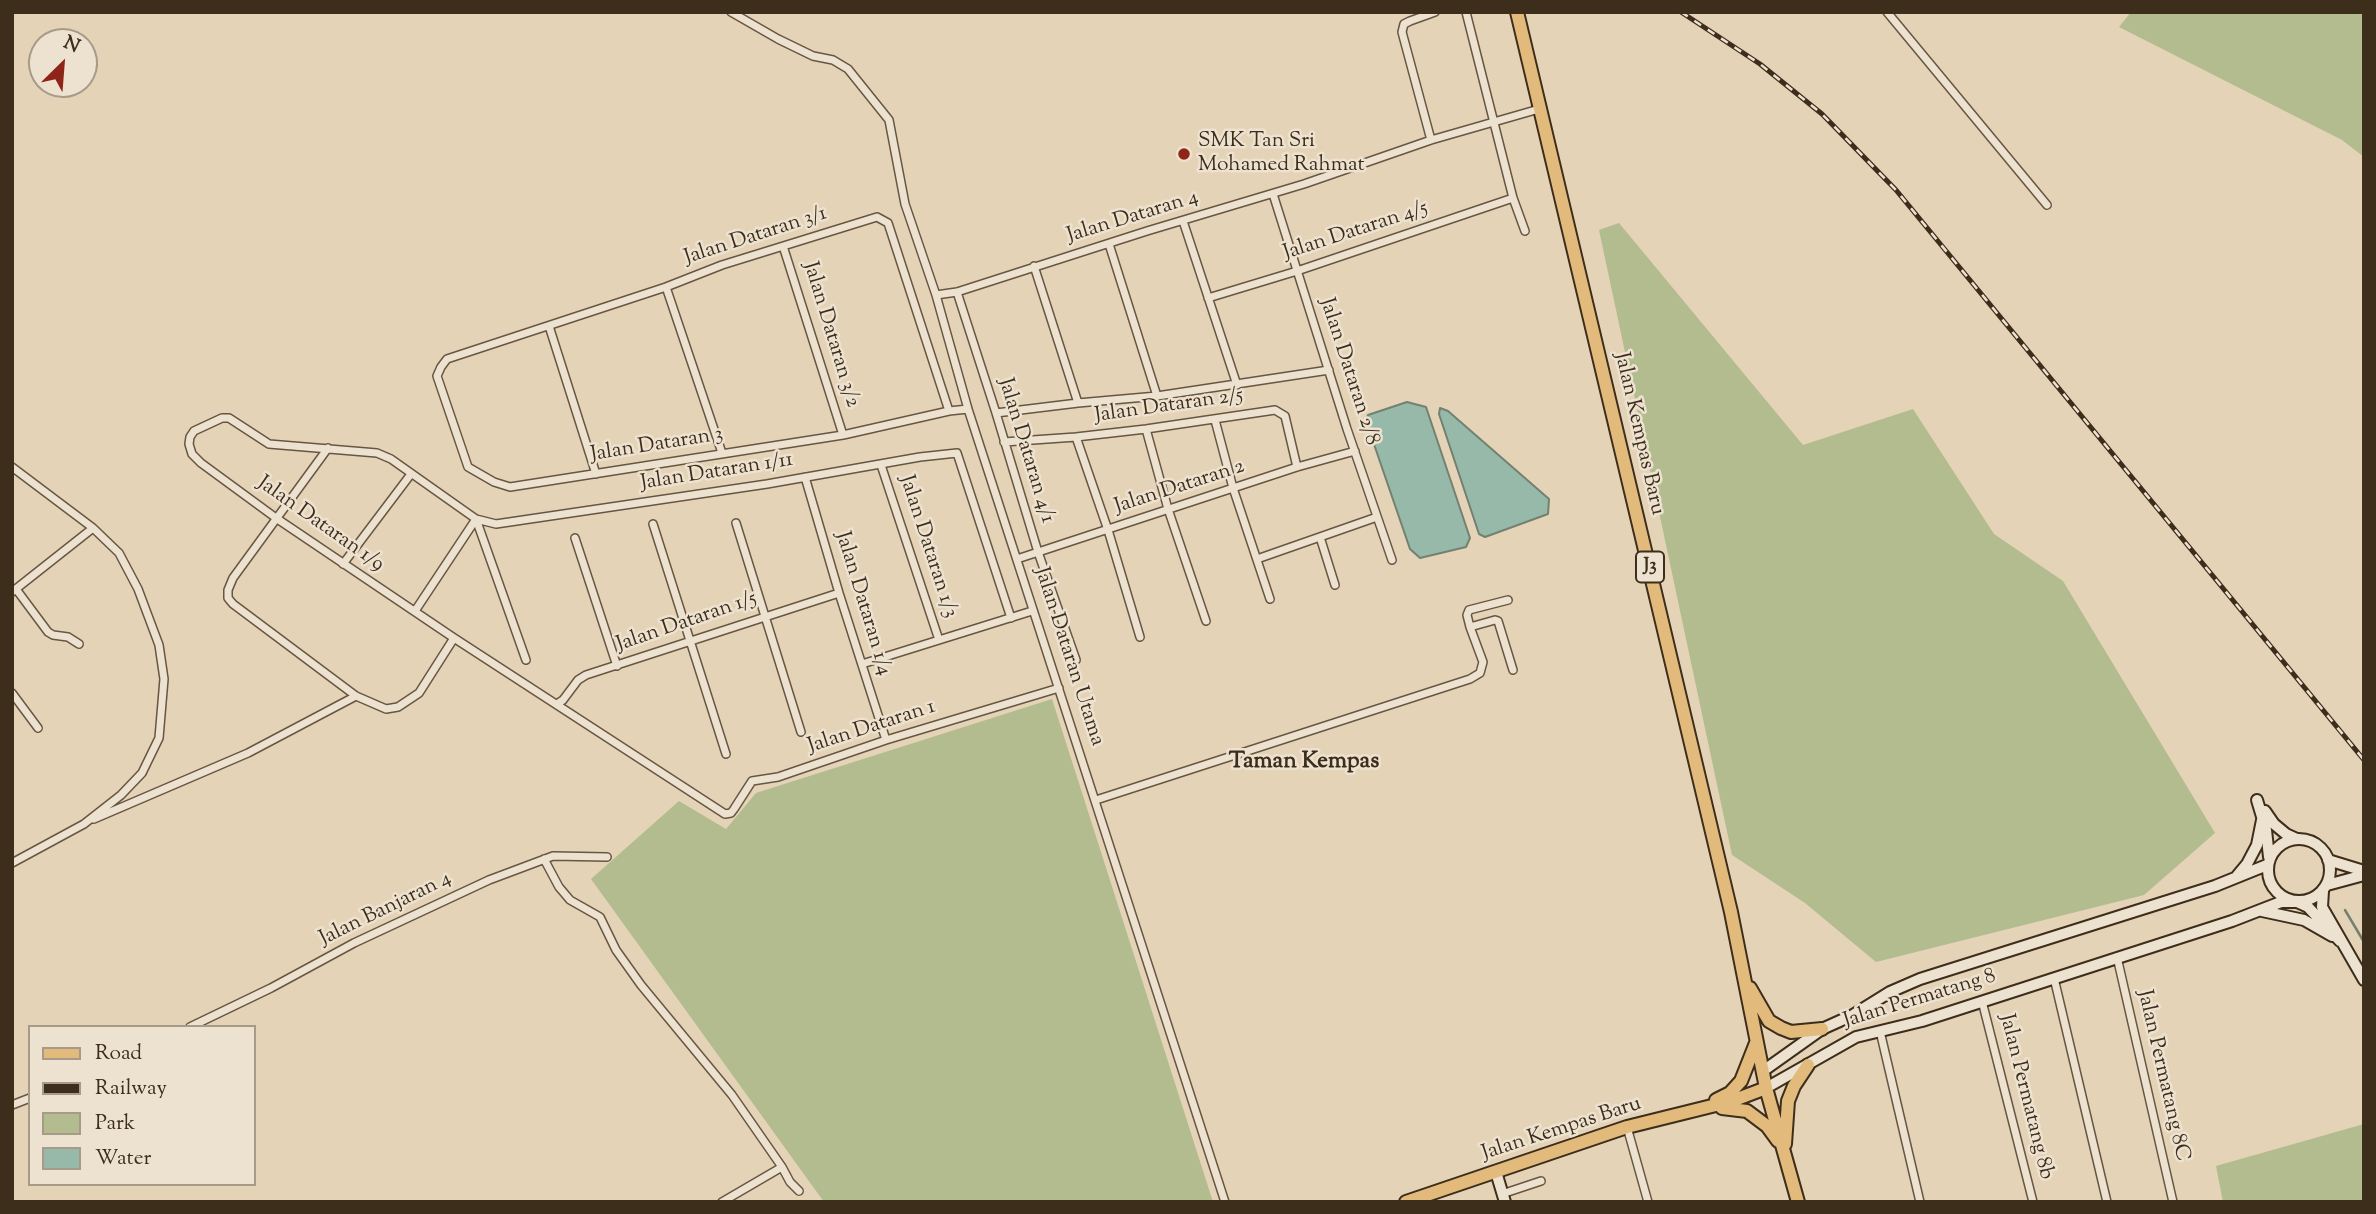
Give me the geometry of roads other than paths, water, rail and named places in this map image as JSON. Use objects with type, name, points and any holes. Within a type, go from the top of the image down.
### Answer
[{"type":"main road","name":"Jalan Kempas Baru","points":[[1517,12],[1660,609],[1745,978],[1766,1088],[1798,1202]]},
{"type":"main road","points":[[1745,978],[1769,1021],[1791,1032],[1822,1030]]},
{"type":"main road","points":[[1700,1108],[1730,1093],[1741,1082],[1752,1058],[1757,1038]]},
{"type":"main road","points":[[1784,1151],[1788,1101],[1808,1065]]},
{"type":"main road","points":[[1732,1101],[1763,1071]]},
{"type":"main road","name":"Jalan Kempas Baru","points":[[1410,1201],[1627,1127],[1732,1101],[1766,1088]]},
{"type":"main road","points":[[1700,1108],[1734,1108],[1747,1111],[1767,1126],[1784,1151]]},
{"type":"street","name":"Jalan Dataran Utama","points":[[731,12],[790,45],[813,56],[834,60],[848,69],[889,120],[905,204],[936,295],[968,409],[1032,611],[1097,800],[1225,1202]]},
{"type":"street","points":[[1431,140],[1402,32],[1404,24],[1435,12]]},
{"type":"street","points":[[1466,12],[1513,198],[1525,231]]},
{"type":"street","points":[[1887,12],[2048,205]]},
{"type":"street","name":"Jalan Dataran 4","points":[[936,295],[957,292],[1273,194],[1431,140],[1539,109]]},
{"type":"street","name":"Jalan Dataran 2/8","points":[[1273,194],[1392,560]]},
{"type":"street","name":"Jalan Dataran 4/5","points":[[1208,298],[1513,198]]},
{"type":"street","name":"Jalan Dataran 3/1","points":[[447,359],[666,287],[722,265],[877,218],[888,223],[949,411]]},
{"type":"street","points":[[1183,220],[1237,386]]},
{"type":"street","points":[[1109,244],[1157,396]]},
{"type":"street","name":"Jalan Dataran 3/2","points":[[783,246],[842,435]]},
{"type":"street","points":[[1034,266],[1078,403]]},
{"type":"street","points":[[666,287],[722,453]]},
{"type":"street","name":"Jalan Dataran 4/1","points":[[957,292],[1038,552],[1076,660]]},
{"type":"street","points":[[549,326],[596,474]]},
{"type":"street","name":"Jalan Dataran 3","points":[[447,359],[437,376],[439,388],[468,467],[494,482],[510,487],[842,435],[968,409]]},
{"type":"street","points":[[996,413],[1237,386],[1329,370]]},
{"type":"street","name":"Jalan Dataran 2/5","points":[[1004,442],[1146,429],[1275,410],[1285,416],[1297,467]]},
{"type":"street","name":"Jalan Dataran 1/9","points":[[476,519],[391,459],[377,453],[268,443],[229,418],[222,418],[194,431],[189,444],[192,454],[276,518],[712,808]]},
{"type":"street","points":[[1215,419],[1233,488],[1270,599]]},
{"type":"street","points":[[1146,429],[1168,509],[1206,621]]},
{"type":"street","points":[[1076,437],[1108,530],[1140,637]]},
{"type":"street","points":[[328,448],[233,578],[228,598],[356,696],[386,709],[398,707],[419,693],[454,638]]},
{"type":"street","name":"Jalan Dataran 2","points":[[1017,559],[1297,467],[1355,451]]},
{"type":"street","name":"Jalan Dataran 1/11","points":[[476,519],[496,524],[953,452],[957,453],[959,458],[1011,618]]},
{"type":"street","name":"Jalan Dataran 1/3","points":[[881,465],[939,640]]},
{"type":"street","points":[[12,467],[93,528],[119,553],[130,570],[159,645],[164,679],[159,738],[142,773],[121,795],[85,824]]},
{"type":"street","points":[[343,564],[411,474]]},
{"type":"street","name":"Jalan Dataran 1/4","points":[[805,477],[887,740]]},
{"type":"street","points":[[1257,559],[1377,517]]},
{"type":"street","points":[[415,611],[476,519]]},
{"type":"street","points":[[476,519],[526,660]]},
{"type":"street","points":[[736,523],[802,732]]},
{"type":"street","points":[[653,524],[726,754]]},
{"type":"street","points":[[79,644],[68,637],[48,632],[14,590],[93,528]]},
{"type":"street","points":[[1320,537],[1335,585]]},
{"type":"street","points":[[575,538],[617,666]]},
{"type":"street","name":"Jalan Dataran 1/5","points":[[557,704],[578,680],[586,675],[839,593]]},
{"type":"street","points":[[1097,800],[1470,679],[1480,673],[1483,662],[1467,615],[1469,610],[1508,600]]},
{"type":"street","points":[[862,664],[1032,611]]},
{"type":"street","points":[[1470,626],[1498,621],[1513,670]]},
{"type":"street","name":"Jalan Dataran 1","points":[[712,808],[724,814],[731,813],[752,781],[778,777],[887,740],[1059,688]]},
{"type":"street","points":[[12,693],[38,728]]},
{"type":"street","points":[[12,863],[85,824],[248,753],[356,696]]},
{"type":"street","points":[[2340,941],[2308,907],[2288,900],[2274,890],[2267,874],[2269,845],[2258,800],[2274,824],[2286,834],[2316,844],[2328,860],[2330,869],[2322,907],[2364,980]]},
{"type":"street","points":[[2235,878],[2247,864],[2257,845],[2263,815]]},
{"type":"street","points":[[1763,1071],[1822,1030],[1890,992],[1920,979],[2235,878],[2268,862],[2280,845],[2297,839]]},
{"type":"street","name":"Jalan Banjaran 4","points":[[194,1025],[368,936],[489,880],[553,856],[607,857]]},
{"type":"street","points":[[544,859],[559,887],[570,900],[600,918],[616,950],[732,1095],[790,1182],[799,1191]]},
{"type":"street","points":[[2328,860],[2364,873]]},
{"type":"street","points":[[2297,902],[2315,897],[2325,888],[2364,873]]},
{"type":"street","name":"Jalan Permatang 8","points":[[1766,1088],[1856,1037],[1922,1021],[2281,902],[2297,902]]},
{"type":"street","points":[[2259,911],[2304,920],[2340,941]]},
{"type":"street","name":"Jalan Permatang 8C","points":[[2117,957],[2173,1202]]},
{"type":"street","points":[[2054,978],[2107,1202]]},
{"type":"street","name":"Jalan Permatang 8b","points":[[1982,1001],[2033,1202]]},
{"type":"street","points":[[1880,1031],[1920,1202]]},
{"type":"street","points":[[1627,1127],[1648,1202]]},
{"type":"street","points":[[722,1202],[782,1167]]},
{"type":"street","points":[[1496,1172],[1504,1198],[1541,1181]]},
{"type":"water","points":[[1407,402],[1426,407],[1470,538],[1466,547],[1420,558],[1410,549],[1366,421],[1368,415]]},
{"type":"water","points":[[1440,408],[1448,411],[1549,499],[1548,514],[1485,537],[1479,534],[1439,414]]},
{"type":"waterway","points":[[2345,910],[2364,942]]},
{"type":"railway","points":[[1681,12],[1760,64],[1822,114],[1896,190],[2364,760]]},
{"type":"place","name":"SMK Tan Sri Mohamed Rahmat","points":[[1184,154]]},
{"type":"district","name":"Taman Kempas","points":[[1304,763]]}]
